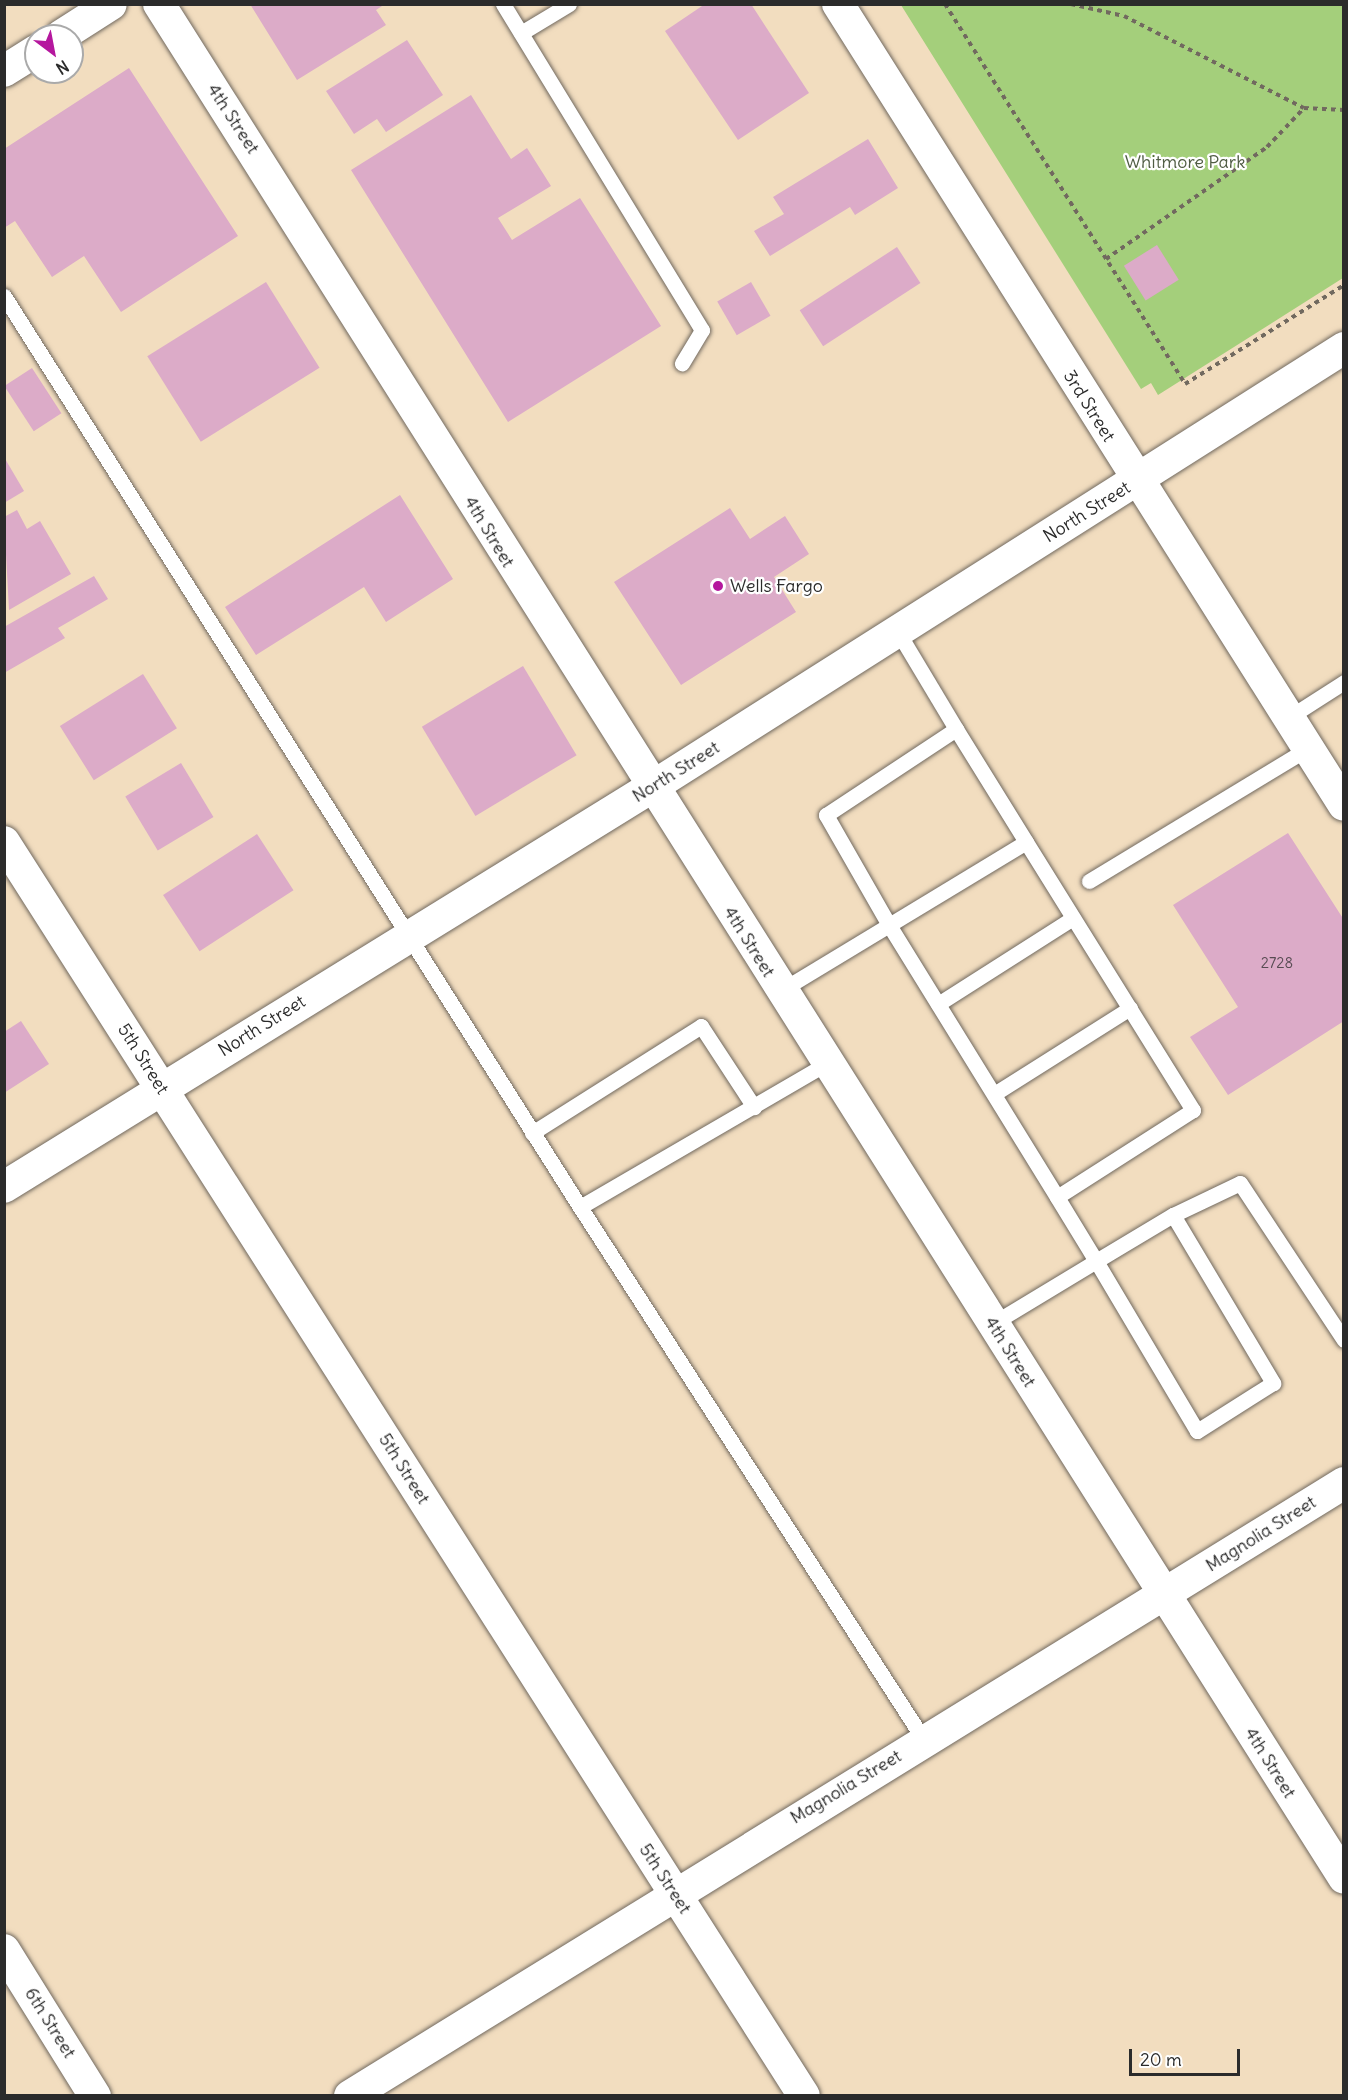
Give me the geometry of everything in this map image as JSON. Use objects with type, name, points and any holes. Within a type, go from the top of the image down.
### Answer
[{"type":"street","points":[[80,24],[111,4]]},
{"type":"street","name":"4th Street","points":[[159,4],[373,336],[515,575],[1344,1878]]},
{"type":"street","name":"3rd Street","points":[[838,4],[1135,481],[1344,805]]},
{"type":"street","points":[[4,71],[24,58]]},
{"type":"street","name":"North Street","points":[[4,1187],[407,936],[652,787],[1344,348]]},
{"type":"street","name":"5th Street","points":[[4,842],[804,2096]]},
{"type":"street","name":"Magnolia Street","points":[[350,2096],[673,1892],[1164,1595],[1344,1482]]},
{"type":"street","name":"6th Street","points":[[4,1950],[95,2096]]},
{"type":"lane","points":[[503,4],[702,330],[682,363]]},
{"type":"lane","points":[[521,33],[569,4]]},
{"type":"lane","points":[[4,296],[532,1133],[924,1740]]},
{"type":"lane","points":[[898,632],[1193,1110],[1057,1197]]},
{"type":"lane","points":[[1288,718],[1344,682]]},
{"type":"lane","points":[[956,729],[826,815],[889,925],[1096,1261],[1197,1431],[1273,1383],[1173,1215]]},
{"type":"lane","points":[[1089,881],[1307,749]]},
{"type":"lane","points":[[780,991],[1026,842]]},
{"type":"lane","points":[[938,1004],[1074,918]]},
{"type":"lane","points":[[994,1094],[1130,1008]]},
{"type":"lane","points":[[532,1133],[701,1026],[754,1107]]},
{"type":"lane","points":[[580,1207],[826,1064]]},
{"type":"lane","points":[[992,1324],[1173,1215],[1240,1183],[1344,1340]]},
{"type":"path","points":[[945,4],[1185,384],[1344,285]]},
{"type":"path","points":[[1071,4],[1124,16],[1304,108],[1344,110]]},
{"type":"path","points":[[1106,259],[1267,147],[1304,108]]},
{"type":"green space","name":"Whitmore Park","points":[[901,5],[1343,5],[1343,278],[1158,395],[1151,383],[1141,389]]},
{"type":"building","points":[[250,4],[385,4],[376,10],[386,25],[297,80]]},
{"type":"building","points":[[705,4],[751,4],[809,93],[738,140],[665,31]]},
{"type":"building","points":[[407,40],[443,95],[386,132],[377,119],[354,134],[326,91]]},
{"type":"building","points":[[129,68],[238,236],[121,312],[84,256],[52,277],[15,221],[4,228],[4,149]]},
{"type":"building","points":[[471,95],[511,159],[527,148],[551,186],[498,218],[512,240],[580,198],[661,326],[508,422],[351,170]]},
{"type":"building","points":[[868,139],[898,188],[855,215],[850,207],[770,256],[754,231],[784,214],[773,197]]},
{"type":"building","points":[[1157,245],[1179,280],[1146,300],[1124,266]]},
{"type":"building","points":[[897,247],[920,283],[823,346],[800,310]]},
{"type":"building","points":[[266,282],[320,368],[201,442],[147,356]]},
{"type":"building","points":[[751,282],[770,316],[737,335],[717,302]]},
{"type":"building","points":[[32,368],[61,413],[34,431],[4,386]]},
{"type":"building","points":[[4,457],[24,491],[4,503]]},
{"type":"building","points":[[400,495],[453,579],[386,622],[364,587],[256,655],[225,607]]},
{"type":"building","points":[[730,508],[750,539],[785,516],[809,554],[774,577],[796,612],[681,685],[614,582]]},
{"type":"building","points":[[17,510],[27,529],[40,521],[71,574],[9,610],[4,517]]},
{"type":"building","points":[[94,576],[108,599],[58,628],[65,638],[4,673],[4,627]]},
{"type":"building","points":[[523,666],[577,755],[475,816],[422,727]]},
{"type":"building","points":[[143,674],[177,728],[94,780],[60,726]]},
{"type":"building","points":[[181,763],[213,817],[158,850],[125,796]]},
{"type":"building","points":[[1288,833],[1344,920],[1344,1021],[1228,1095],[1190,1037],[1238,1007],[1173,905]]},
{"type":"building","points":[[257,834],[293,890],[200,951],[163,895]]},
{"type":"building","points":[[21,1021],[49,1064],[4,1093],[4,1032]]},
{"type":"place","name":"Wells Fargo","points":[[718,586]]}]
